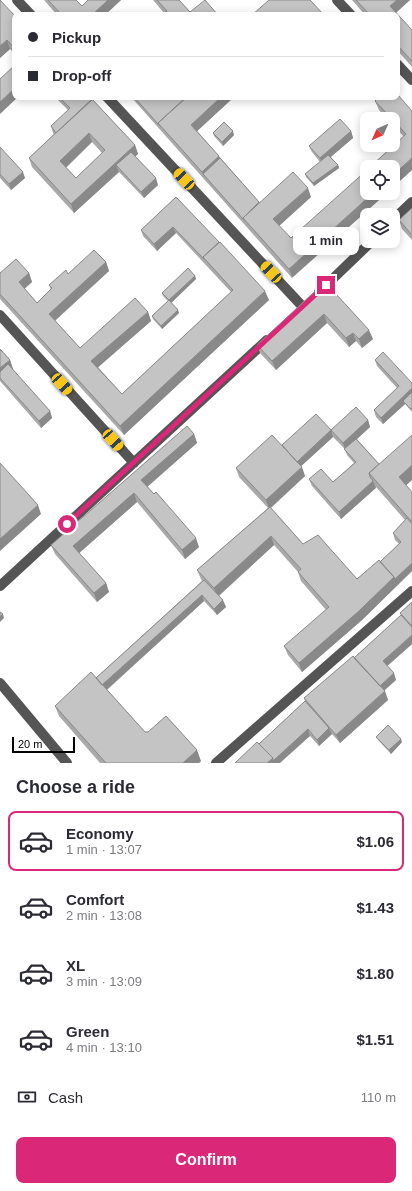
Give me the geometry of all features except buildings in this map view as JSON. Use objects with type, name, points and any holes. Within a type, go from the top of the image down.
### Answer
[{"type":"street","points":[[17,0],[28,12]]},
{"type":"street","points":[[337,0],[348,12]]},
{"type":"street","points":[[400,67],[412,80]]},
{"type":"street","points":[[111,100],[300,310],[365,248]]},
{"type":"street","points":[[400,213],[412,202]]},
{"type":"street","points":[[0,316],[134,463]]},
{"type":"street","points":[[0,586],[274,334]]},
{"type":"street","points":[[216,763],[412,591]]},
{"type":"street","points":[[0,683],[67,763]]},
{"type":"route","points":[[67,524],[326,285]]}]
